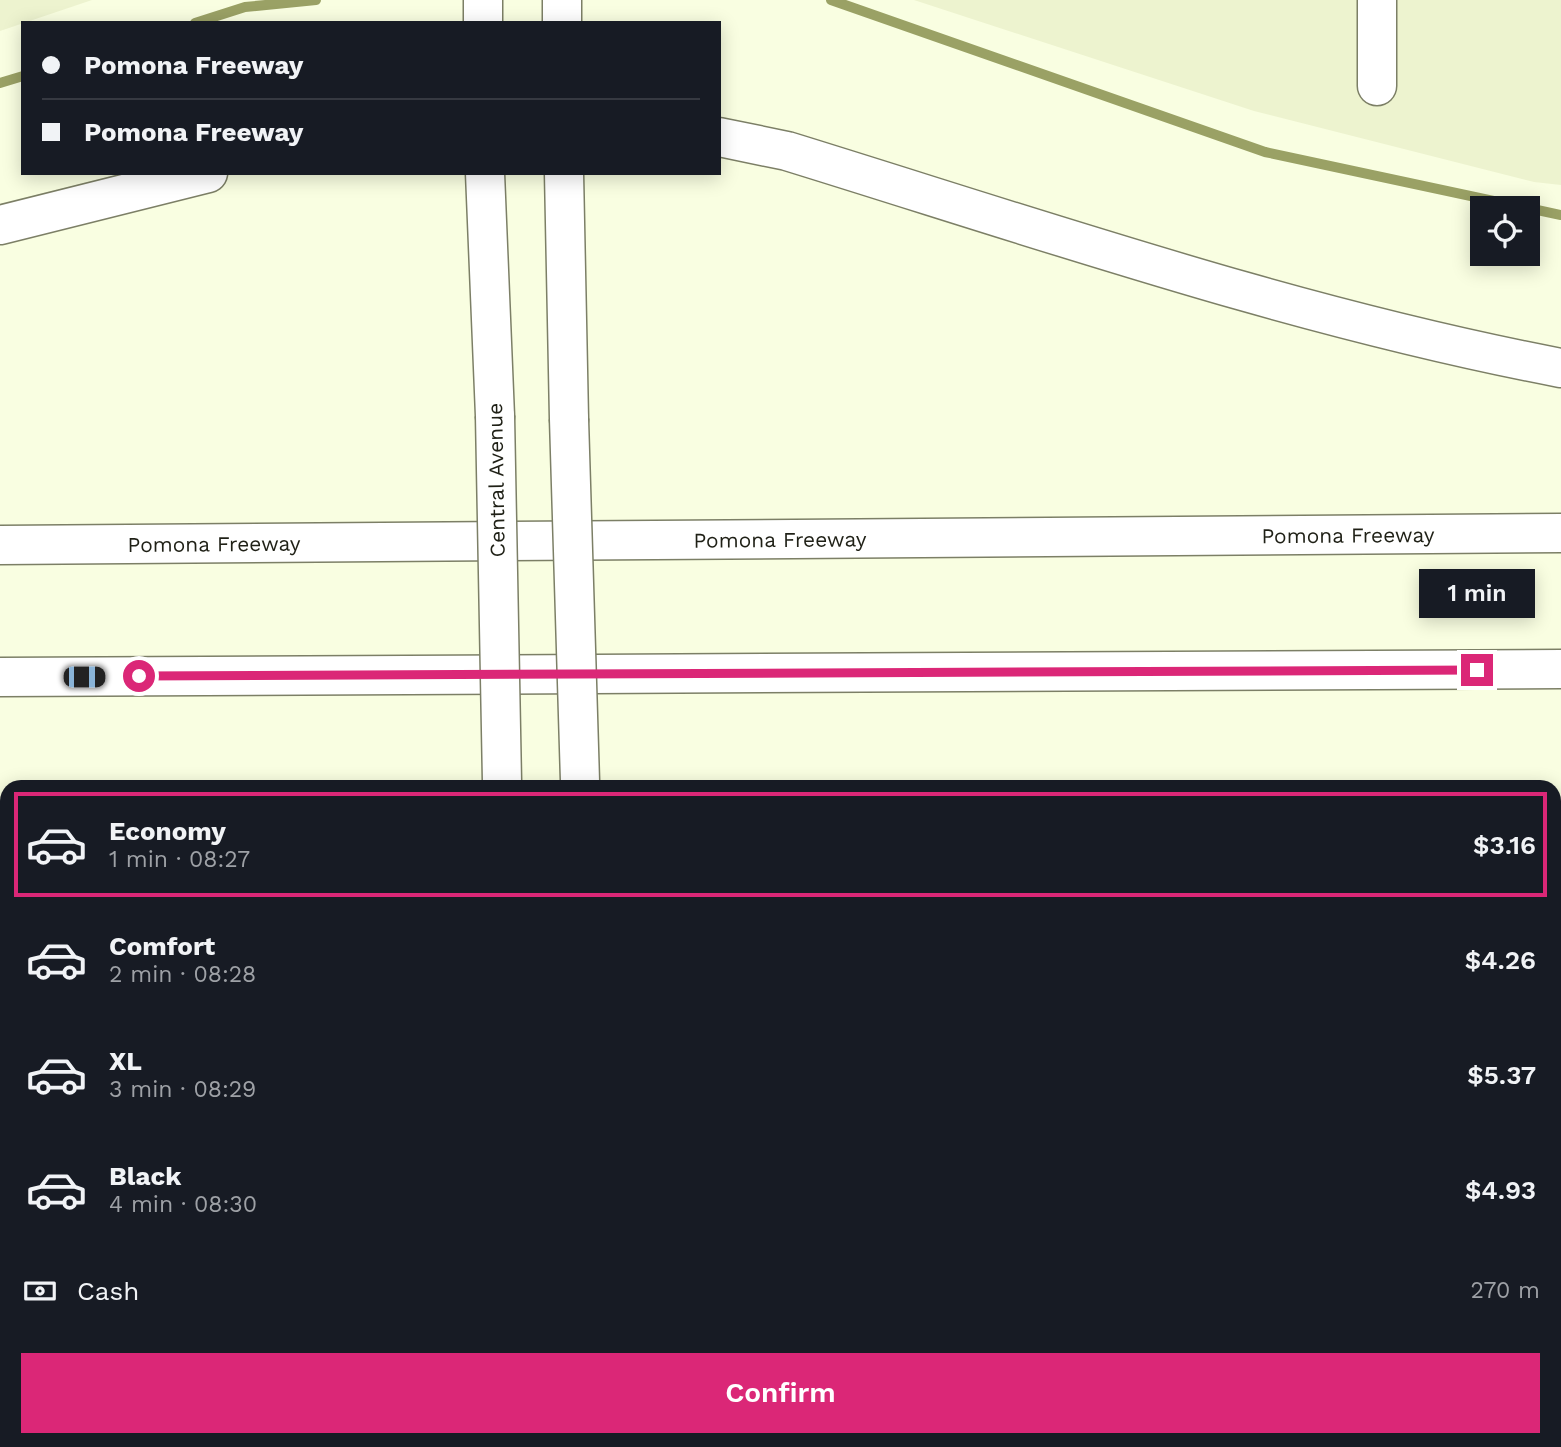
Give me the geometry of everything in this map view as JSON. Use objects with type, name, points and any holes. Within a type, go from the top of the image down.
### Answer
[{"type":"main road","points":[[482,21],[483,0]]},
{"type":"main road","points":[[562,0],[562,21]]},
{"type":"main road","points":[[1377,0],[1377,86]]},
{"type":"main road","points":[[721,137],[787,151],[1293,305],[1561,368]]},
{"type":"main road","points":[[0,225],[200,175]]},
{"type":"main road","name":"Central Avenue","points":[[485,175],[495,416],[502,780]]},
{"type":"main road","points":[[564,175],[580,780]]},
{"type":"main road","name":"Pomona Freeway","points":[[0,545],[1561,533]]},
{"type":"main road","points":[[0,677],[1561,669]]},
{"type":"shaded area","points":[[0,0],[92,0],[30,21],[21,21],[21,24],[0,31]]},
{"type":"shaded area","points":[[914,0],[1561,0],[1561,185],[1534,182],[1254,111]]},
{"type":"waterway","points":[[201,21],[245,7],[316,0]]},
{"type":"waterway","points":[[831,0],[1265,152],[1471,196]]},
{"type":"waterway","points":[[0,83],[21,77]]},
{"type":"waterway","points":[[1540,211],[1561,215]]},
{"type":"route","points":[[139,676],[1477,670]]}]
